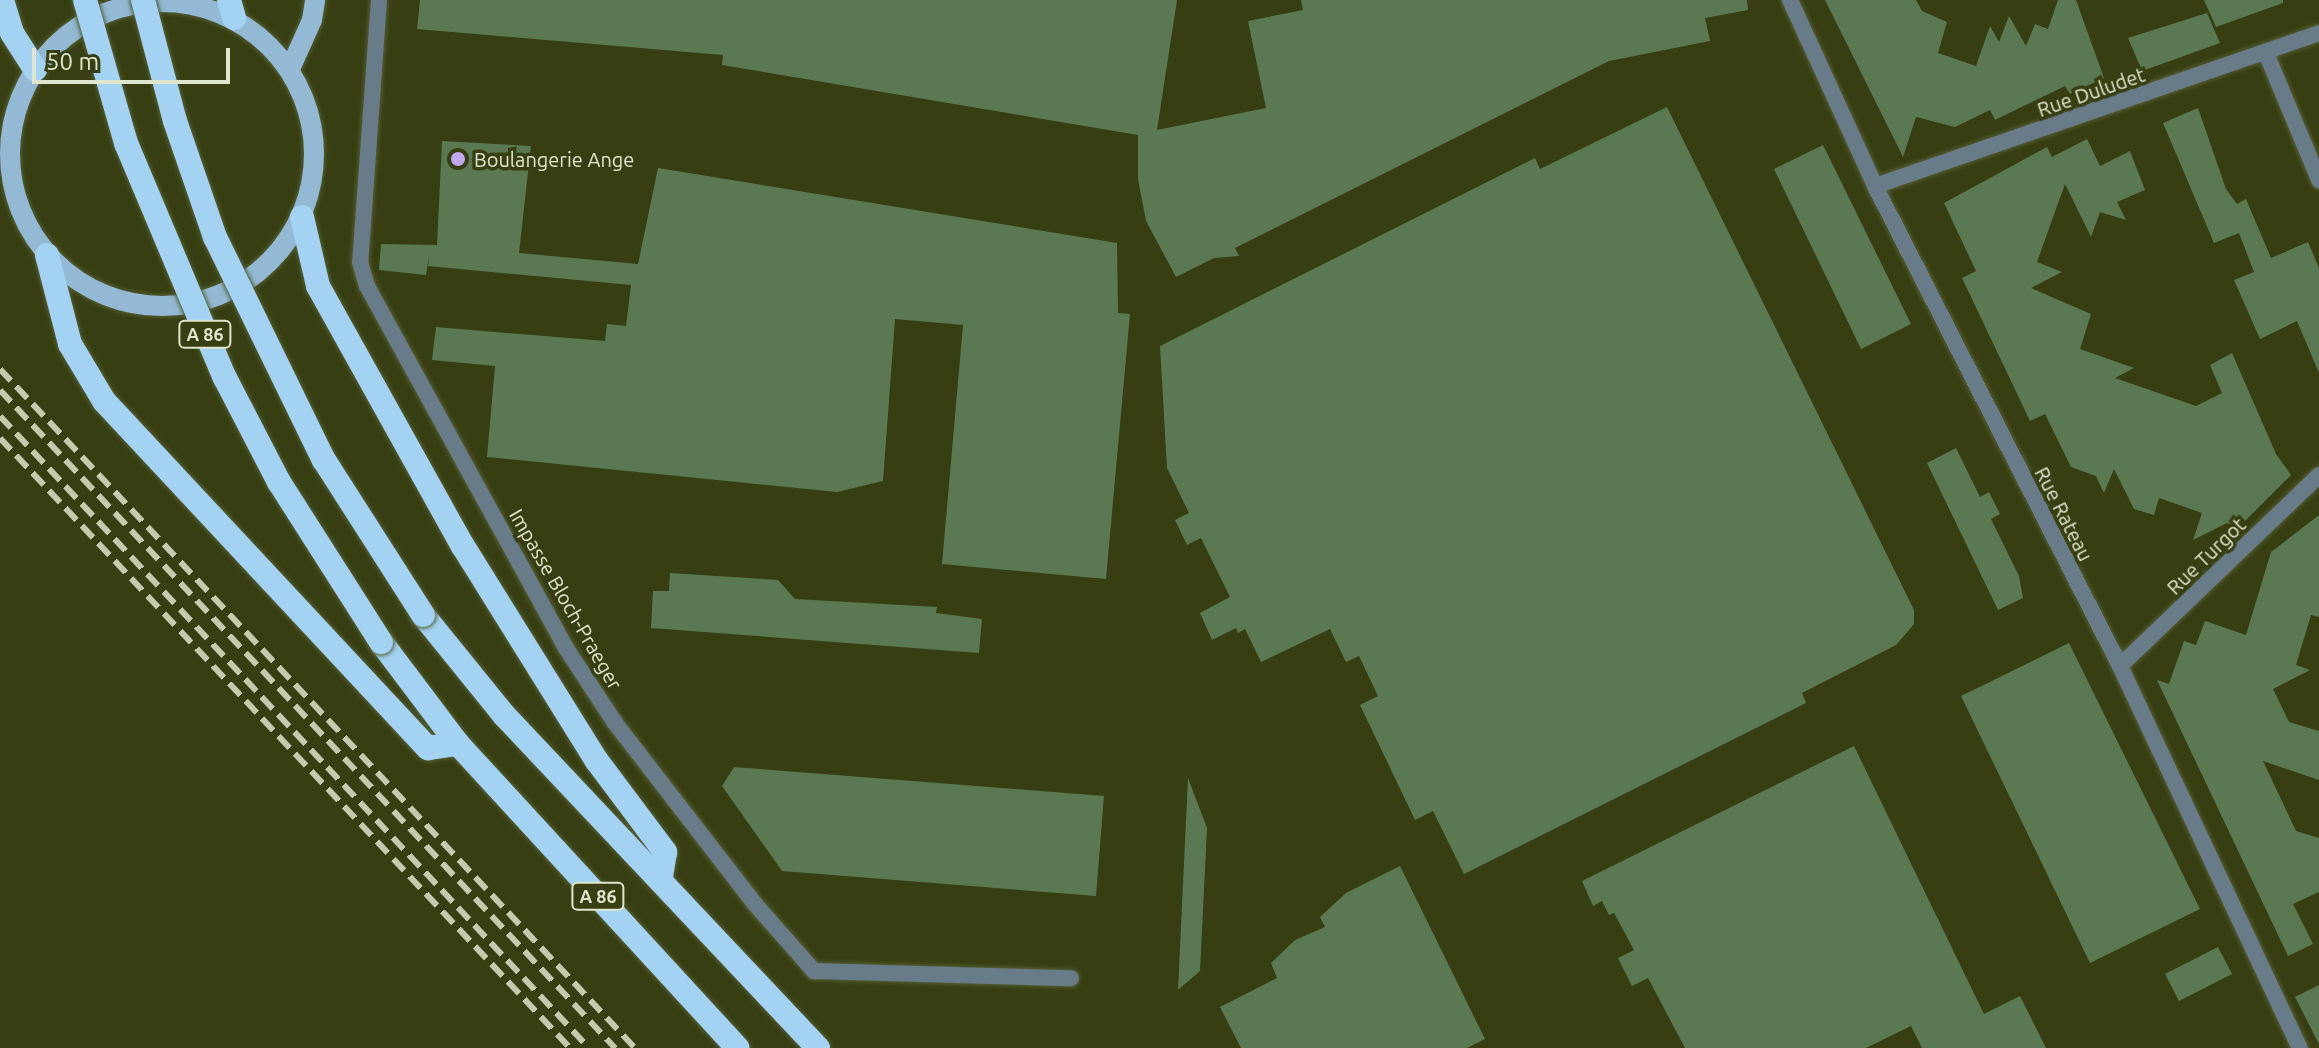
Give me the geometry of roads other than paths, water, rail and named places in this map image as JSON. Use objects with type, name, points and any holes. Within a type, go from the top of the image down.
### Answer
[{"type":"highway","points":[[2,0],[12,33],[35,69]]},
{"type":"highway","name":"A 86","points":[[85,0],[126,143],[225,378],[279,482],[381,642],[458,744],[738,1048]]},
{"type":"highway","name":"A 86","points":[[143,0],[175,121],[221,250],[324,460],[423,615],[504,715],[661,877],[818,1048]]},
{"type":"highway","points":[[302,217],[318,286],[463,546],[597,761],[665,852],[661,877]]},
{"type":"highway","points":[[47,255],[70,344],[104,401],[428,748],[458,744]]},
{"type":"main road","points":[[290,69],[312,20],[315,0]]},
{"type":"main road","points":[[162,2],[232,9],[290,69],[311,116],[314,154],[302,217],[279,254],[246,283],[207,301],[163,307],[120,301],[80,283],[47,255],[23,214],[5,155],[12,126],[35,69],[65,36],[104,12],[162,2]]},
{"type":"street","name":"Impasse Bloch-Praeger","points":[[379,0],[360,262],[367,286],[566,648],[615,723],[754,903],[814,971],[1071,978]]},
{"type":"street","name":"Rue Rateau","points":[[1790,0],[1875,186],[2120,666],[2300,1048]]},
{"type":"street","name":"Rue Duludet","points":[[1875,186],[2319,33]]},
{"type":"street","points":[[2266,53],[2319,180]]},
{"type":"street","name":"Rue Turgot","points":[[2120,666],[2319,475]]},
{"type":"railway","points":[[0,369],[635,1048]]},
{"type":"railway","points":[[0,390],[615,1048]]},
{"type":"railway","points":[[0,416],[589,1048]]},
{"type":"railway","points":[[0,438],[570,1048]]},
{"type":"place","name":"Boulangerie Ange","points":[[458,159]]}]
